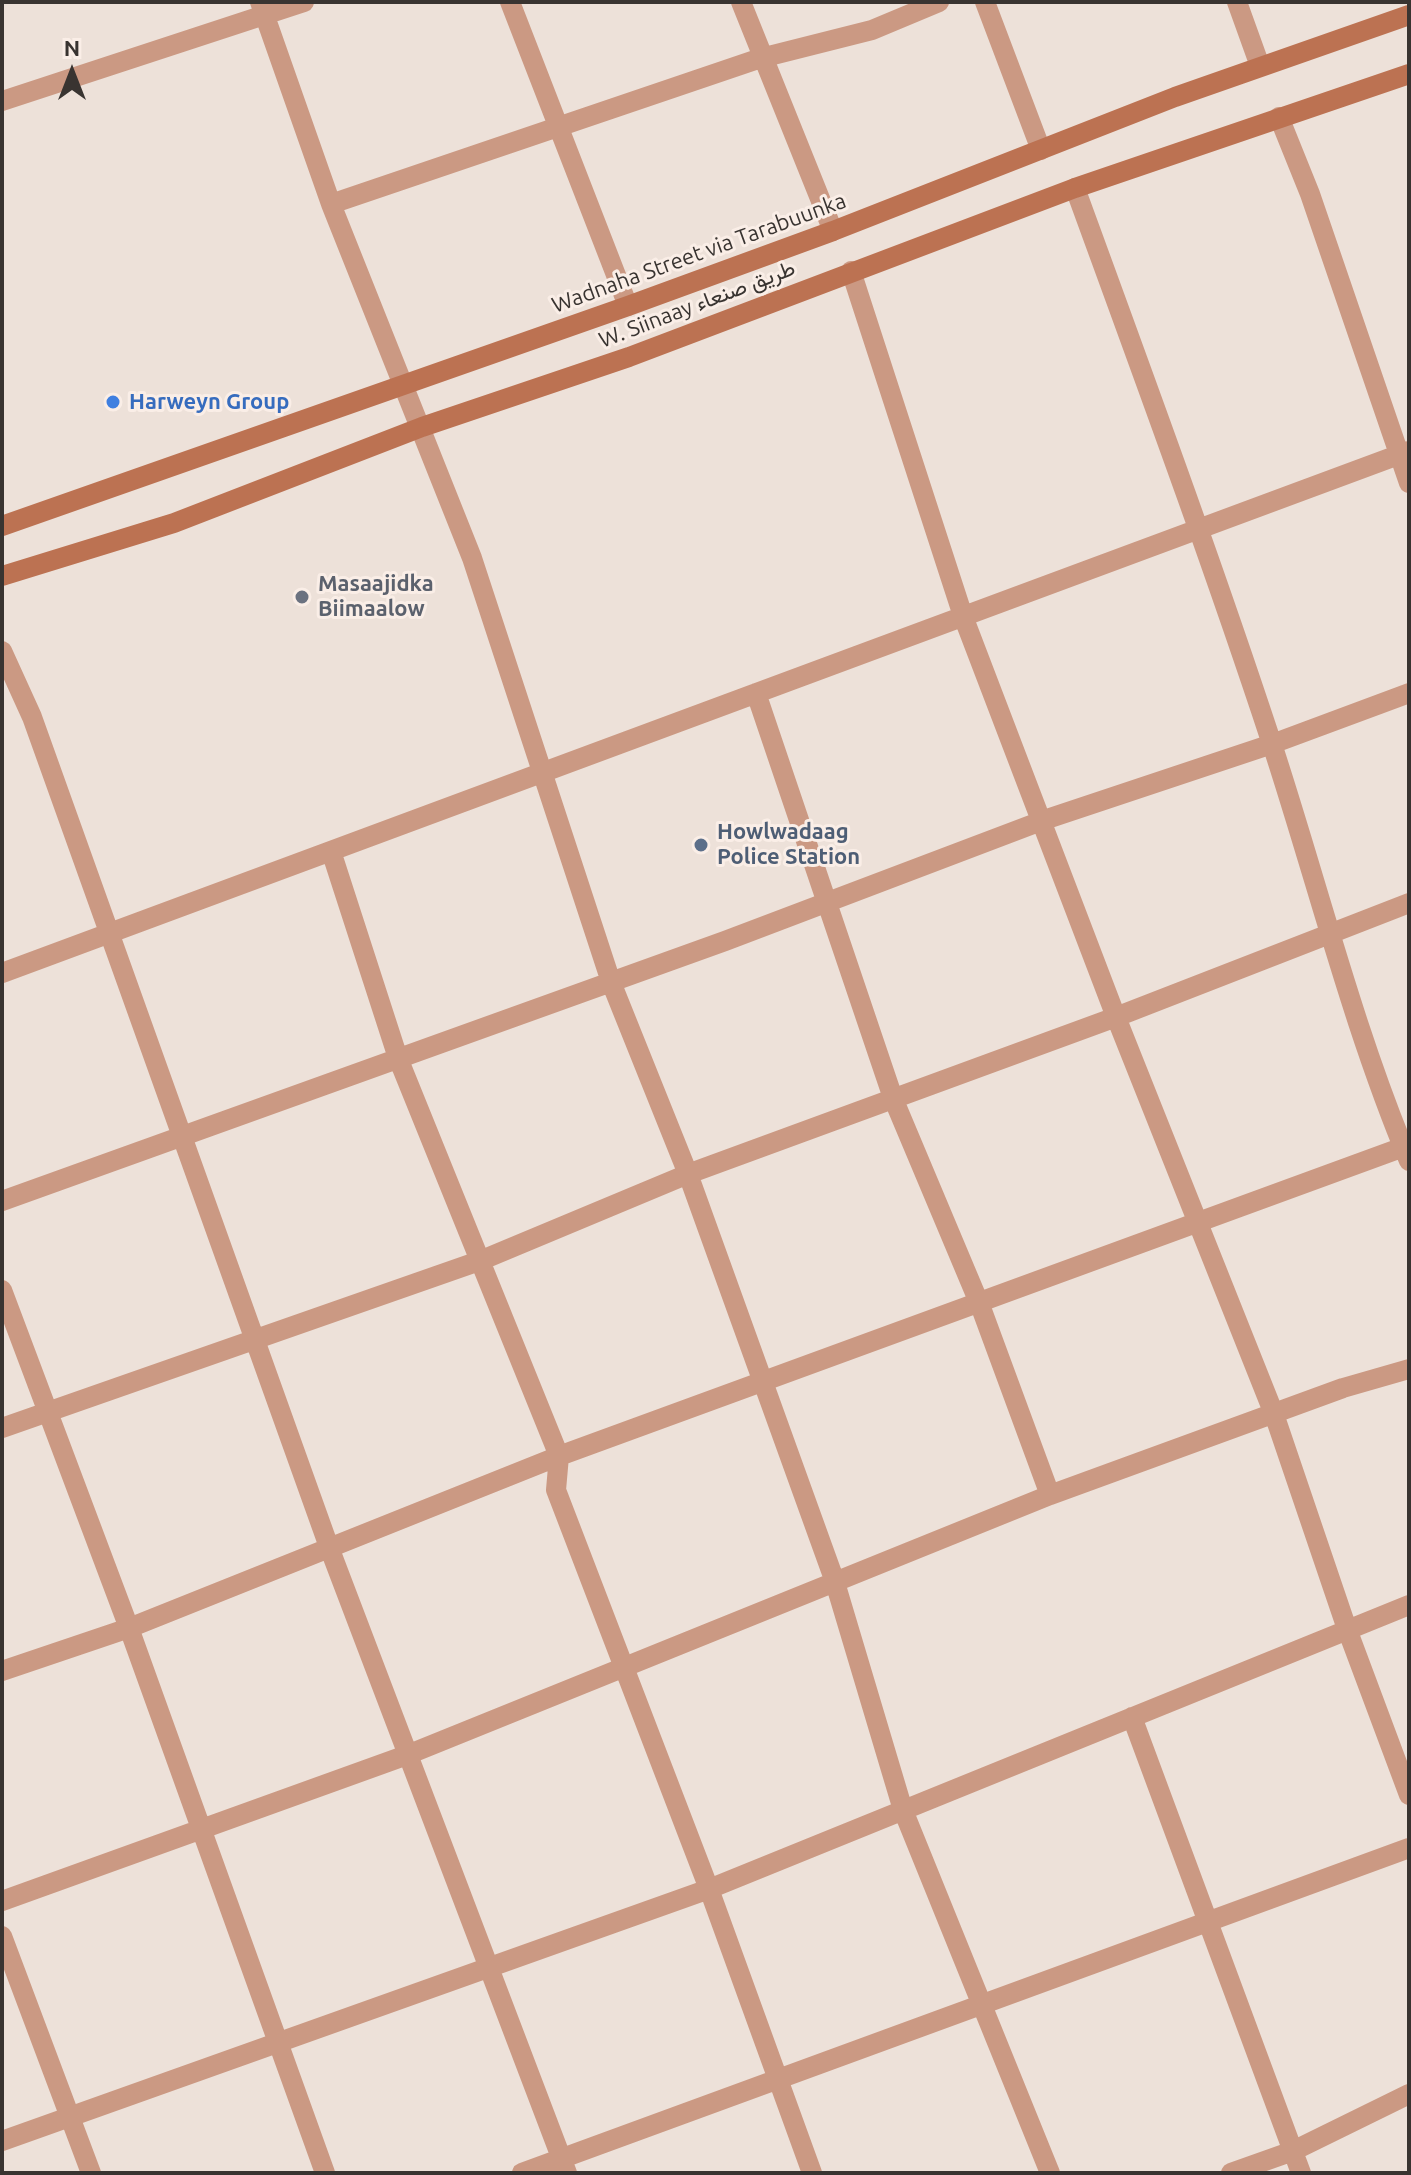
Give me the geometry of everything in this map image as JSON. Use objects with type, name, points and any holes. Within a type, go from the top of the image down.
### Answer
[{"type":"main road","name":"Wadnaha Street via Tarabuunka","points":[[2,526],[401,383],[628,306],[833,231],[1260,66],[1409,15]]},
{"type":"main road","name":"W. Siinaay طريق صنعاء","points":[[2,576],[174,523],[422,427],[629,357],[1075,188],[1409,74]]},
{"type":"street","points":[[2,101],[263,8],[304,2]]},
{"type":"street","points":[[510,2],[628,306]]},
{"type":"street","points":[[741,2],[833,231]]},
{"type":"street","points":[[331,204],[761,58],[872,30],[939,2]]},
{"type":"street","points":[[985,2],[1041,150]]},
{"type":"street","points":[[1237,2],[1260,66]]},
{"type":"street","points":[[263,8],[331,204],[472,558],[611,982],[688,1174],[834,1579],[903,1810],[1050,2173]]},
{"type":"street","points":[[1279,117],[1404,452],[1409,483]]},
{"type":"street","points":[[2,1671],[129,1628],[559,1456],[980,1305],[1197,1220],[1407,1151],[1328,932],[1272,744],[1198,529],[1075,188]]},
{"type":"street","points":[[851,271],[963,616],[1044,820],[1116,1017],[1274,1414],[1347,1629],[1409,1795]]},
{"type":"street","points":[[2,973],[1404,452]]},
{"type":"street","points":[[2,651],[32,717],[108,934],[257,1338],[329,1547],[564,2166]]},
{"type":"street","points":[[756,693],[829,901],[893,1098],[980,1305],[1050,1495]]},
{"type":"street","points":[[2,1201],[611,982],[1044,820],[1272,744],[1409,693]]},
{"type":"street","points":[[331,851],[398,1058],[559,1456],[556,1490],[709,1889],[812,2173]]},
{"type":"street","points":[[2,1428],[482,1260],[688,1174],[1116,1017],[1409,903]]},
{"type":"street","points":[[2,1290],[129,1628],[276,2044],[325,2173]]},
{"type":"street","points":[[2,1901],[407,1755],[834,1579],[1050,1495],[1343,1388],[1409,1369]]},
{"type":"street","points":[[2,2141],[71,2119],[709,1889],[1409,1605]]},
{"type":"street","points":[[1132,1717],[1301,2173]]},
{"type":"street","points":[[522,2173],[564,2166],[779,2079],[1409,1848]]},
{"type":"street","points":[[2,1936],[91,2173]]},
{"type":"street","points":[[1231,2173],[1293,2151],[1409,2094]]},
{"type":"place","name":"Harweyn Group","points":[[113,402]]},
{"type":"place","name":"Masaajidka Biimaalow","points":[[302,597]]},
{"type":"place","name":"Howlwadaag Police Station","points":[[701,845]]}]
